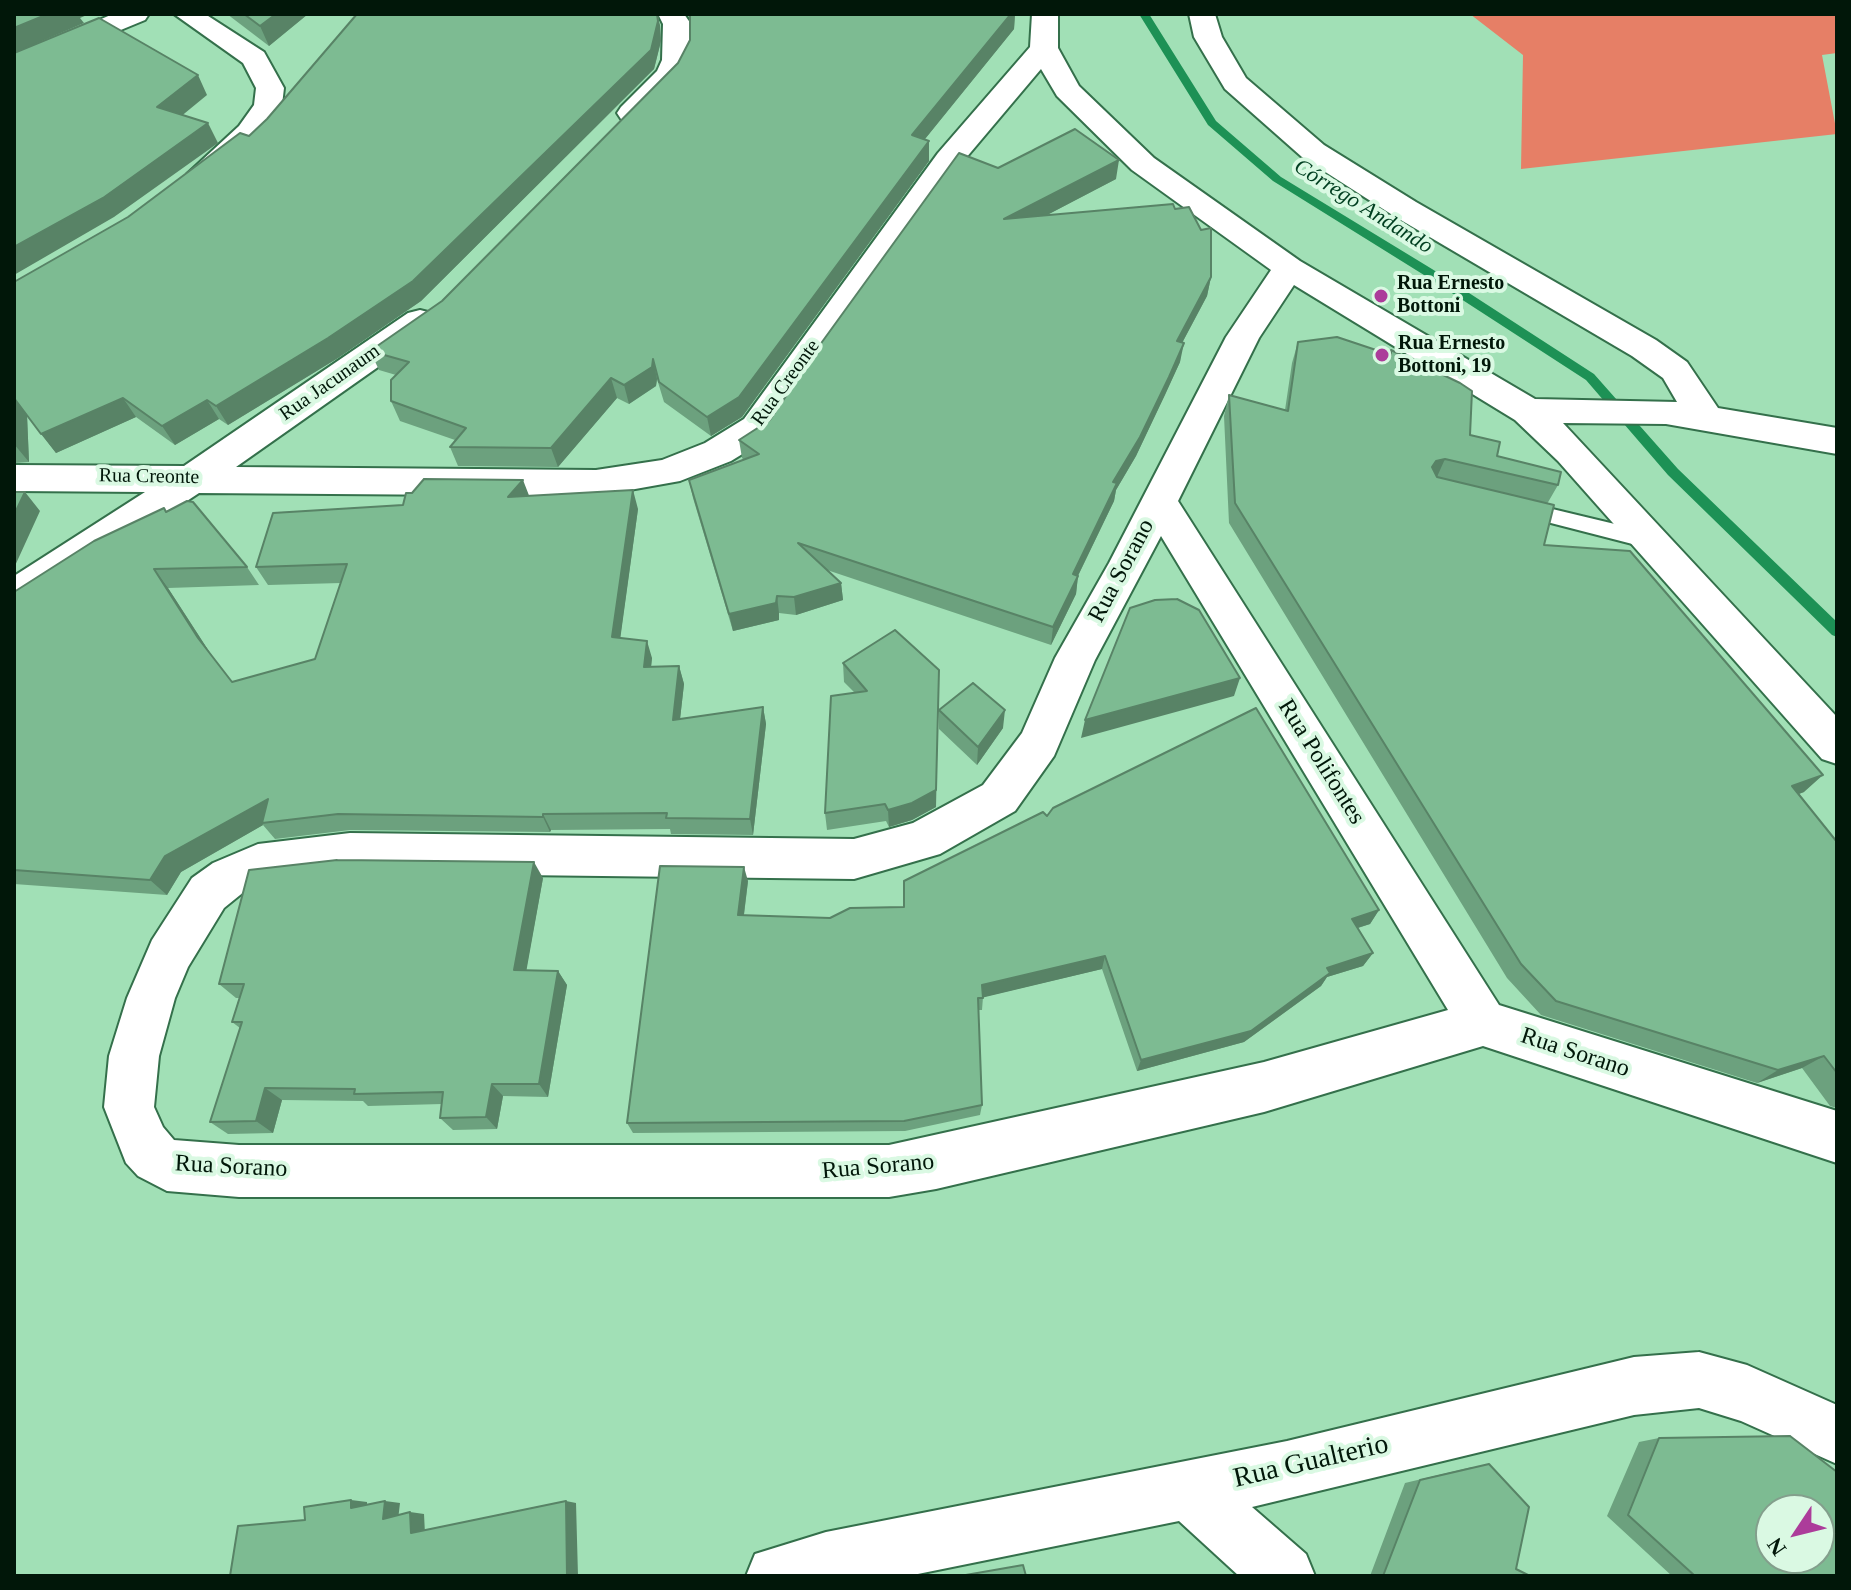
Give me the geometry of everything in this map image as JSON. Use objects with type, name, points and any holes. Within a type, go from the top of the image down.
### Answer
[{"type":"street","points":[[14,66],[136,14]]},
{"type":"street","points":[[177,192],[228,154],[250,132],[268,105],[270,88],[254,58],[187,14]]},
{"type":"street","points":[[608,136],[669,75],[676,60],[678,41],[677,24],[671,14]]},
{"type":"street","points":[[1202,14],[1208,37],[1235,83],[1313,151],[1405,209],[1644,348],[1675,370],[1705,417]]},
{"type":"street","points":[[1044,31],[1067,90],[1143,164],[1289,268],[1528,411],[1571,452],[1837,746]]},
{"type":"street","name":"Rua Creonte","points":[[14,478],[194,477],[596,483],[667,472],[718,452],[757,428],[809,351],[1044,31]]},
{"type":"street","name":"Rua Sorano","points":[[1289,268],[1243,337],[1075,658],[1039,743],[999,798],[924,840],[854,859],[350,853],[258,864],[229,877],[208,893],[169,955],[140,1030],[134,1056],[129,1107],[144,1145],[167,1165],[239,1171],[889,1171],[936,1163],[1264,1087],[1483,1023],[1837,1137]]},
{"type":"street","name":"Rua Jacunaum","points":[[14,595],[194,477],[435,311],[446,300]]},
{"type":"street","points":[[1528,411],[1666,412],[1837,441]]},
{"type":"street","name":"Rua Polifontes","points":[[1159,501],[1483,1023]]},
{"type":"street","name":"Rua Gualterio","points":[[777,1576],[826,1562],[1287,1470],[1621,1389],[1699,1380],[1747,1394],[1837,1435]]},
{"type":"street","points":[[1189,1490],[1284,1576]]},
{"type":"lane","points":[[1492,502],[1648,540]]},
{"type":"shaded area","points":[[1470,14],[1837,14],[1837,53],[1822,55],[1837,134],[1521,169],[1523,55]]},
{"type":"building","points":[[14,14],[48,14],[14,28]]},
{"type":"building","points":[[244,14],[276,14],[260,26]]},
{"type":"building","points":[[357,14],[657,14],[658,21],[651,50],[413,281],[328,338],[216,406],[207,400],[162,426],[123,398],[41,434],[14,398],[14,282],[128,217],[240,133],[249,136]]},
{"type":"building","points":[[690,14],[1011,14],[912,135],[929,141],[739,397],[707,417],[659,382],[653,359],[652,367],[624,385],[611,378],[551,448],[450,447],[466,428],[391,401],[391,380],[409,362],[370,351],[442,301],[678,63],[690,40]]},
{"type":"building","points":[[99,18],[198,75],[157,107],[208,123],[103,198],[14,247],[14,53]]},
{"type":"building","points":[[1075,129],[1119,160],[1004,219],[1173,204],[1175,209],[1189,207],[1201,230],[1211,228],[1211,277],[1177,341],[1184,343],[1169,377],[1140,437],[1113,482],[1117,483],[1073,574],[1078,576],[1053,627],[798,543],[841,583],[794,597],[777,596],[776,603],[729,614],[689,480],[759,454],[739,440],[770,420],[822,342],[959,153],[998,168]]},
{"type":"building","points":[[1337,337],[1391,355],[1391,350],[1472,391],[1470,435],[1500,442],[1497,456],[1561,472],[1558,485],[1445,459],[1436,461],[1432,467],[1437,477],[1554,505],[1544,545],[1630,551],[1823,775],[1792,786],[1837,842],[1837,1073],[1824,1056],[1778,1070],[1556,1001],[1521,964],[1235,503],[1229,395],[1288,411],[1298,342]]},
{"type":"building","points":[[424,479],[523,480],[508,497],[633,490],[612,637],[647,641],[644,667],[679,666],[673,720],[763,707],[750,819],[666,818],[667,813],[543,814],[543,817],[338,814],[262,823],[268,799],[165,856],[150,880],[14,870],[14,592],[94,541],[164,508],[166,512],[187,501],[193,502],[247,567],[154,569],[198,638],[232,682],[315,659],[347,564],[256,567],[273,513],[403,505],[406,493],[412,493]]},
{"type":"building","points":[[14,492],[25,492],[14,515]]},
{"type":"building","points":[[1177,599],[1199,610],[1240,678],[1085,720],[1130,608],[1155,600]]},
{"type":"building","points":[[895,630],[939,670],[936,790],[912,803],[888,810],[885,804],[825,813],[831,696],[867,691],[843,663]]},
{"type":"building","points":[[973,683],[1005,710],[978,747],[939,710]]},
{"type":"building","points":[[1256,708],[1379,910],[1352,919],[1373,953],[1327,968],[1330,973],[1251,1031],[1141,1060],[1105,956],[982,985],[983,998],[978,998],[982,1105],[904,1121],[627,1123],[660,866],[744,867],[738,915],[830,918],[850,908],[904,907],[904,881],[1043,812],[1047,816],[1053,808]]},
{"type":"building","points":[[337,860],[534,862],[514,970],[558,971],[539,1084],[492,1084],[486,1117],[440,1118],[443,1092],[354,1094],[355,1089],[265,1088],[256,1121],[210,1122],[242,1022],[232,1022],[244,984],[219,984],[249,870]]},
{"type":"building","points":[[1790,1436],[1837,1472],[1837,1576],[1695,1576],[1628,1515],[1659,1438]]},
{"type":"building","points":[[1489,1464],[1529,1507],[1516,1569],[1530,1576],[1383,1576],[1420,1480]]},
{"type":"building","points":[[351,1500],[351,1508],[385,1501],[383,1519],[410,1512],[411,1533],[566,1501],[567,1576],[230,1576],[238,1526],[305,1520],[304,1507]]},
{"type":"building","points":[[1023,1565],[1026,1576],[960,1576]]},
{"type":"waterway","name":"Córrego Andando","points":[[1144,14],[1212,123],[1277,179],[1590,377],[1673,472],[1837,631]]},
{"type":"place","name":"Rua Ernesto Bottoni","points":[[1381,296]]},
{"type":"place","name":"Rua Ernesto Bottoni, 19","points":[[1382,355]]}]
